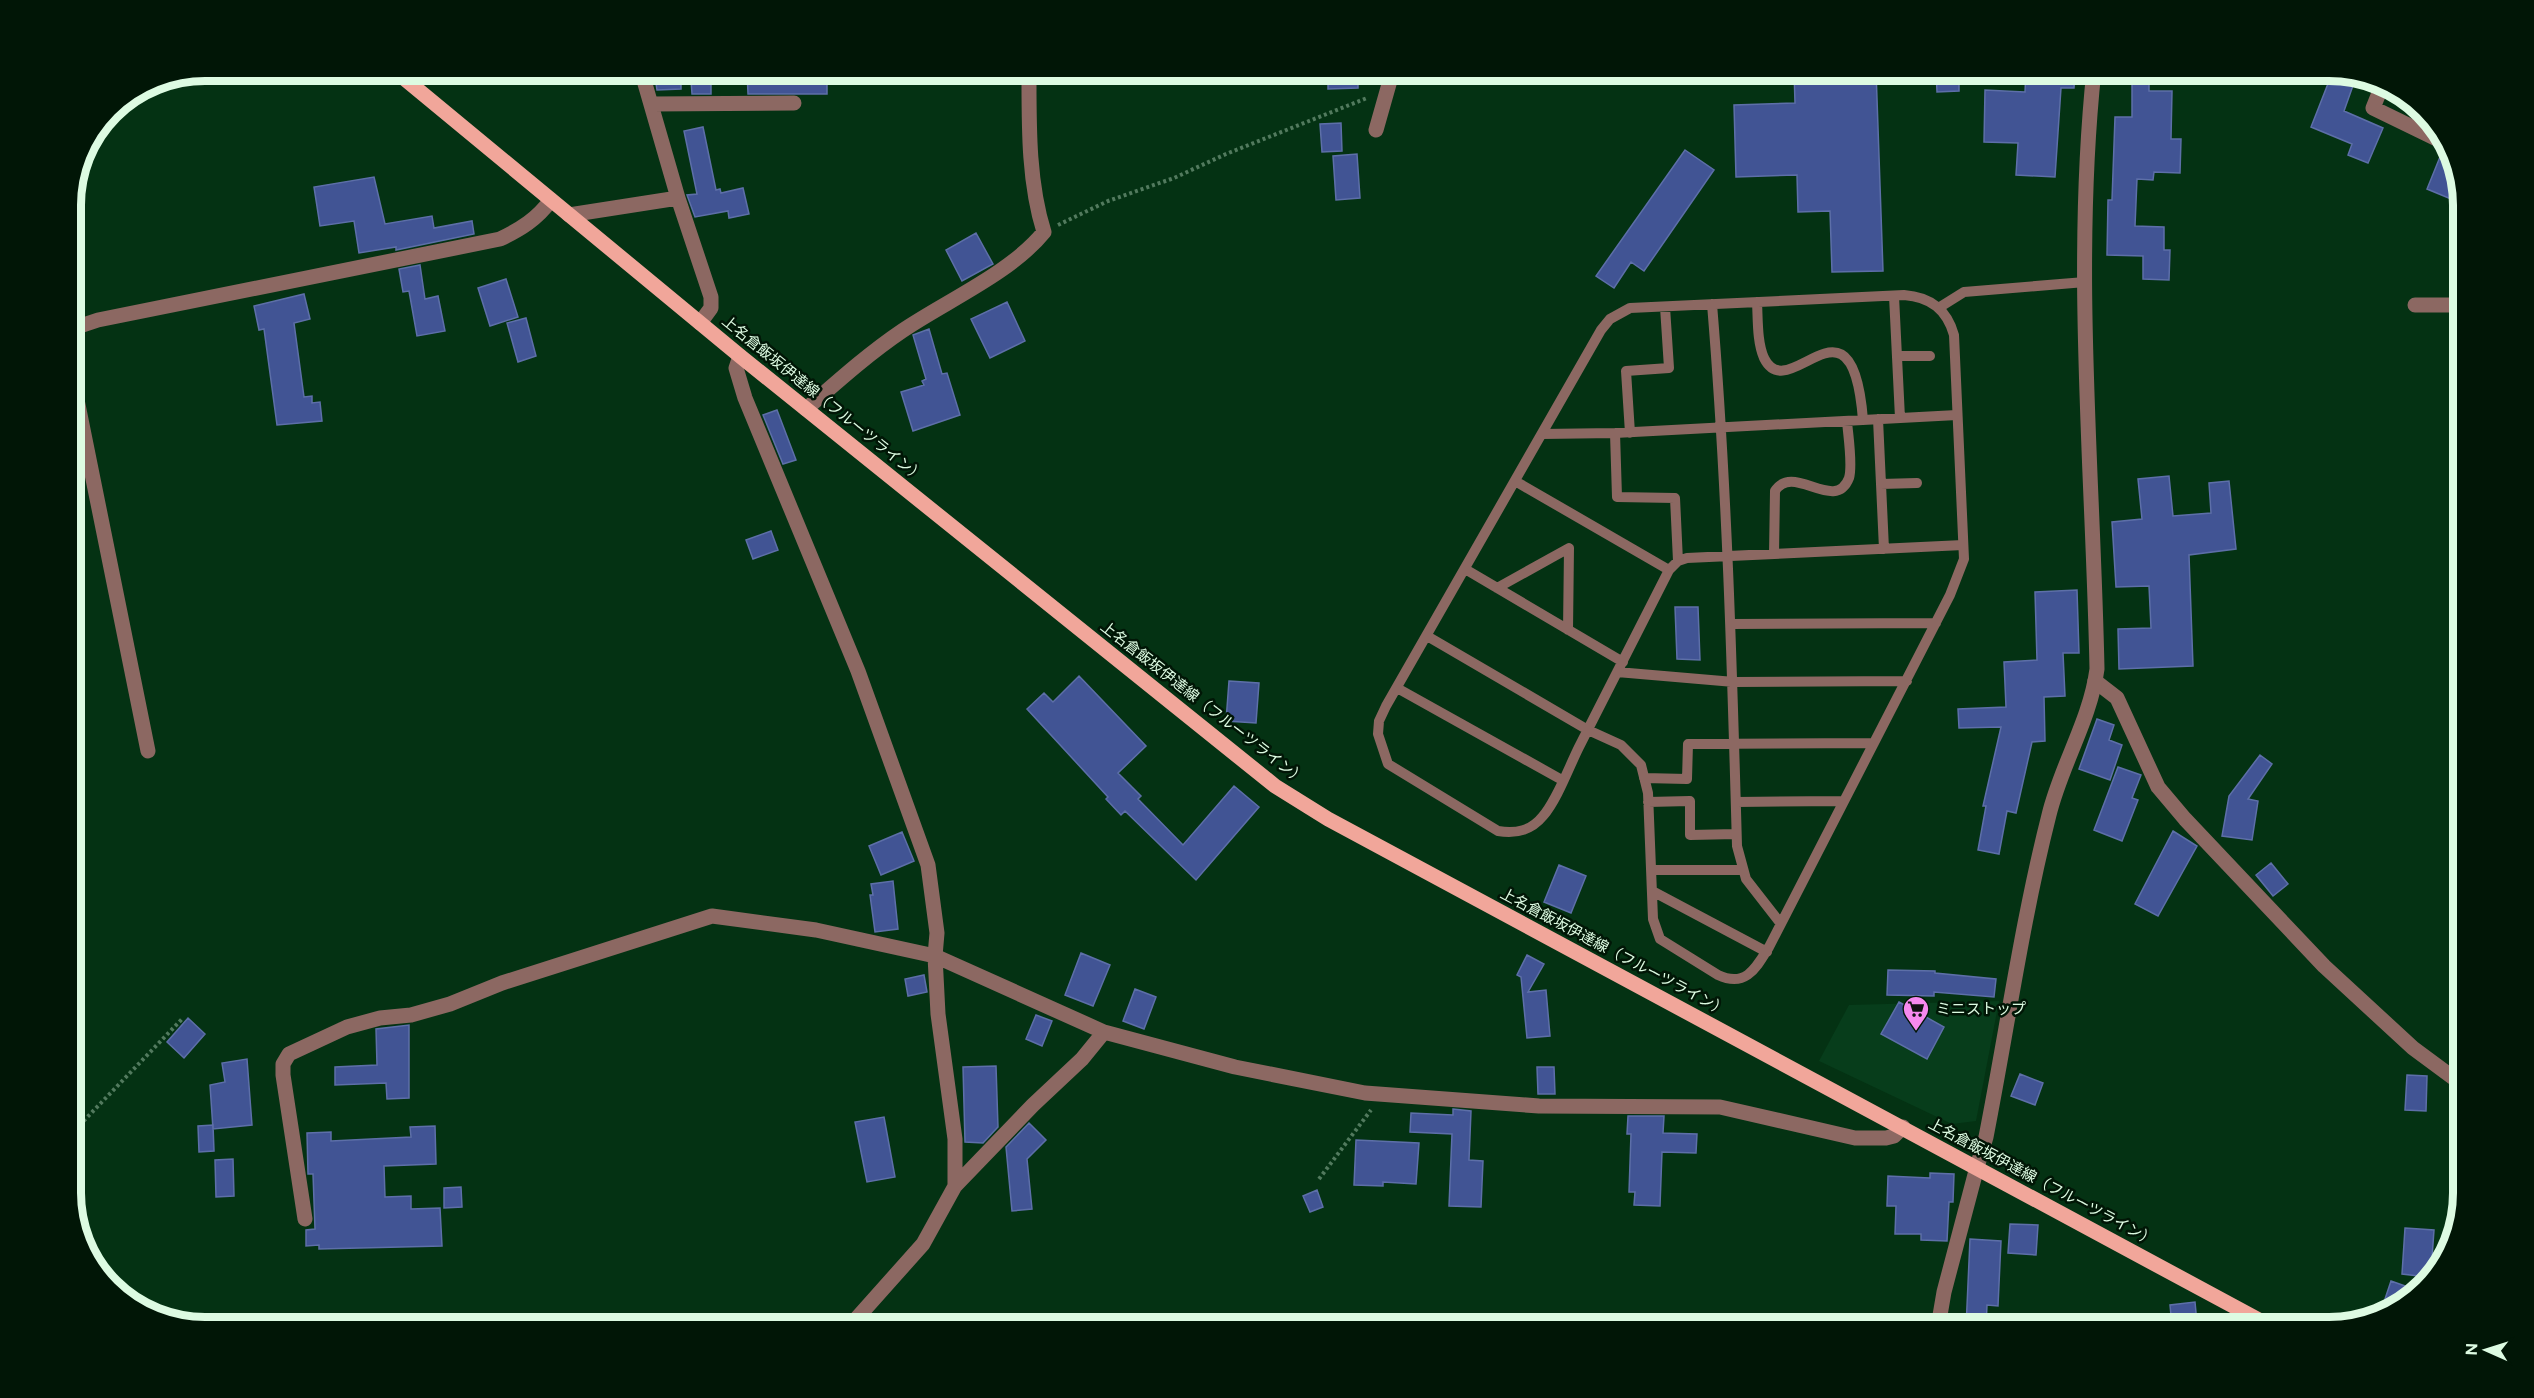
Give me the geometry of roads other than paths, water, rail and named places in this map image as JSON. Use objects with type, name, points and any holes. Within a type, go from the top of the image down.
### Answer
[{"type":"main road","name":"上名倉飯坂伊達線（フルーツライン）","points":[[407,81],[740,356],[1275,786],[1328,819],[2252,1317]]},
{"type":"street","points":[[645,81],[678,198],[711,297],[711,308],[700,323]]},
{"type":"street","points":[[806,409],[881,346],[971,289],[1035,243],[1044,232],[1038,212],[1034,178],[1030,81]]},
{"type":"street","points":[[1376,130],[1390,81]]},
{"type":"street","points":[[1940,1317],[1944,1292],[1991,1114],[2035,872],[2054,796],[2087,716],[2095,681],[2096,589],[2085,282],[2089,119],[2093,81]]},
{"type":"street","points":[[2379,92],[2373,108],[2433,137]]},
{"type":"street","points":[[652,104],[794,103]]},
{"type":"street","points":[[569,215],[678,198]]},
{"type":"street","points":[[81,326],[98,320],[500,239],[527,225],[551,200]]},
{"type":"street","points":[[2415,305],[2453,305]]},
{"type":"street","points":[[740,356],[736,368],[745,398],[853,660],[928,865],[937,933],[935,956],[938,1014],[955,1138],[955,1186]]},
{"type":"street","points":[[81,419],[148,751]]},
{"type":"street","points":[[2095,681],[2117,698],[2158,787],[2185,819],[2331,974],[2413,1048],[2453,1078]]},
{"type":"street","points":[[305,1219],[283,1075],[283,1064],[289,1054],[338,1031],[380,1018],[411,1016],[441,1007],[513,980],[712,916],[816,930],[935,956],[1104,1032],[1235,1068],[1383,1095],[1588,1108],[1632,1105],[1720,1107],[1864,1138],[1894,1136],[1903,1127]]},
{"type":"street","points":[[859,1317],[923,1244],[955,1186],[1033,1105],[1082,1059],[1104,1032]]},
{"type":"lane","points":[[1940,308],[1964,292],[2085,282]]},
{"type":"lane","points":[[1894,296],[1900,418]]},
{"type":"lane","points":[[1427,636],[1588,730],[1631,752],[1641,765],[1648,801],[1654,892],[1653,919],[1660,939],[1728,980],[1747,978],[1767,951],[1781,924],[1936,622],[1958,577],[1964,559],[1954,335],[1946,315],[1940,308],[1917,296],[1894,296],[1630,308],[1610,319],[1542,434],[1397,688],[1379,721],[1378,734],[1388,764],[1498,831],[1515,833],[1534,825],[1545,815],[1562,780],[1588,730],[1669,570],[1678,561],[1729,556],[1963,545]]},
{"type":"lane","points":[[1757,302],[1761,348],[1766,361],[1778,369],[1789,370],[1799,368],[1820,353],[1831,352],[1842,355],[1855,369],[1863,420]]},
{"type":"lane","points":[[1712,304],[1729,556],[1734,682],[1736,834],[1742,870],[1746,879],[1781,924]]},
{"type":"lane","points":[[1630,433],[1626,371],[1669,368],[1665,307]]},
{"type":"lane","points":[[1897,356],[1930,356]]},
{"type":"lane","points":[[1542,434],[1615,434],[1957,415]]},
{"type":"lane","points":[[1878,419],[1884,549]]},
{"type":"lane","points":[[1774,554],[1775,491],[1781,485],[1797,481],[1823,491],[1830,491],[1843,485],[1850,473],[1847,421]]},
{"type":"lane","points":[[1615,434],[1617,497],[1675,498],[1678,561]]},
{"type":"lane","points":[[1515,481],[1669,570]]},
{"type":"lane","points":[[1881,484],[1917,483]]},
{"type":"lane","points":[[1497,588],[1569,548],[1568,630]]},
{"type":"lane","points":[[1465,569],[1568,630],[1620,667],[1734,682],[1906,681]]},
{"type":"lane","points":[[1731,624],[1936,622]]},
{"type":"lane","points":[[1397,688],[1562,780]]},
{"type":"lane","points":[[1644,778],[1687,779],[1688,744],[1874,743]]},
{"type":"lane","points":[[1648,801],[1689,801],[1690,835],[1736,834]]},
{"type":"lane","points":[[1736,802],[1844,801]]},
{"type":"lane","points":[[1652,870],[1742,870]]},
{"type":"lane","points":[[1654,892],[1767,951]]},
{"type":"place","name":"ミニストップ","points":[[1916,1032]]}]
